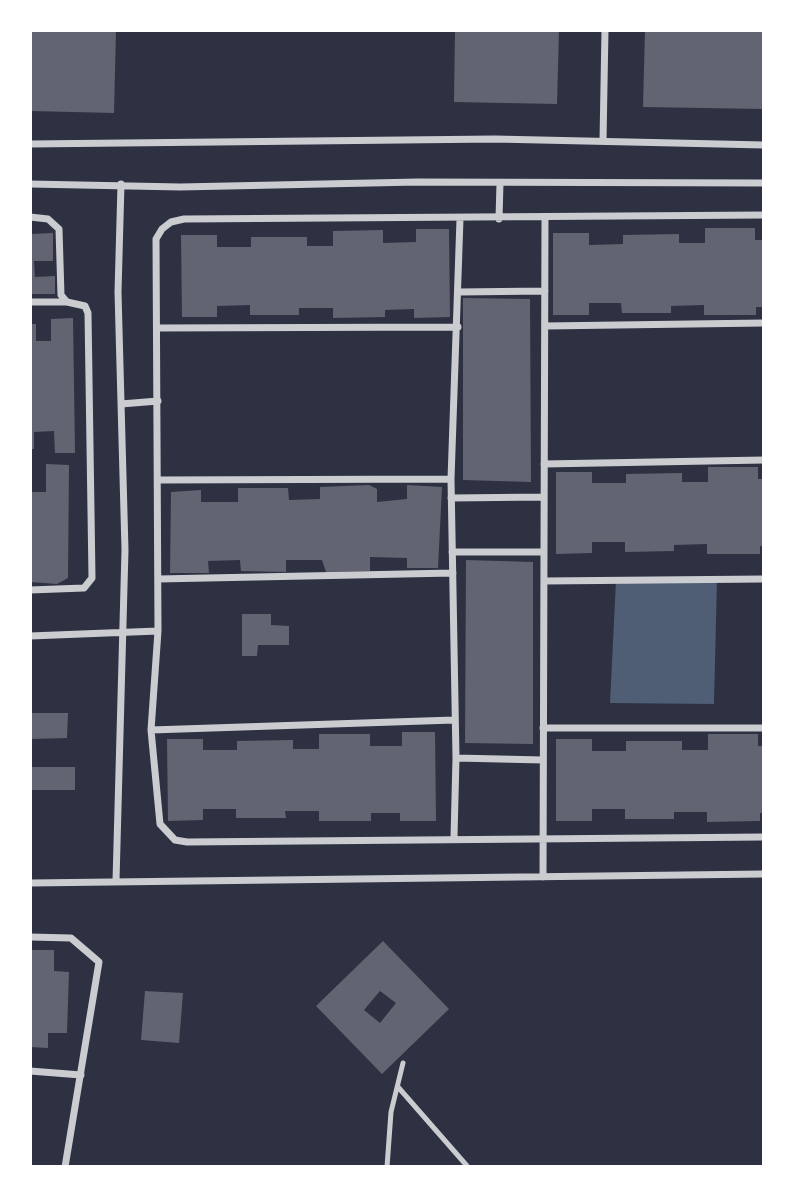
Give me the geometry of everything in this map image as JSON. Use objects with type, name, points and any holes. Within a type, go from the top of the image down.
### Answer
[{"type":"street","points":[[603,141],[605,30]]},
{"type":"street","points":[[30,144],[495,139],[764,145]]},
{"type":"street","points":[[30,184],[180,187],[418,182],[764,183]]},
{"type":"street","points":[[499,219],[500,183]]},
{"type":"street","points":[[116,881],[125,550],[118,292],[121,184]]},
{"type":"street","points":[[764,215],[499,219],[184,219],[171,222],[156,239],[158,632],[151,730],[160,824],[175,839],[187,842],[454,837],[764,836]]},
{"type":"street","points":[[30,217],[48,219],[59,229],[58,288],[67,302]]},
{"type":"street","points":[[543,877],[545,218]]},
{"type":"street","points":[[454,837],[456,758],[453,720],[451,479],[460,219]]},
{"type":"street","points":[[459,292],[544,291]]},
{"type":"street","points":[[30,302],[67,302],[85,306],[89,313],[92,578],[84,588],[30,590]]},
{"type":"street","points":[[544,326],[764,323]]},
{"type":"street","points":[[157,328],[458,327]]},
{"type":"street","points":[[121,404],[158,401]]},
{"type":"street","points":[[544,464],[764,460]]},
{"type":"street","points":[[158,480],[451,479]]},
{"type":"street","points":[[451,498],[544,497]]},
{"type":"street","points":[[453,552],[544,552]]},
{"type":"street","points":[[158,579],[453,573]]},
{"type":"street","points":[[544,580],[764,579]]},
{"type":"street","points":[[30,636],[158,632]]},
{"type":"street","points":[[151,730],[453,720]]},
{"type":"street","points":[[544,728],[764,728]]},
{"type":"street","points":[[456,758],[543,760]]},
{"type":"street","points":[[30,883],[764,874]]},
{"type":"street","points":[[30,937],[71,938],[99,962],[65,1167]]},
{"type":"street","points":[[30,1071],[81,1074]]},
{"type":"lane","points":[[387,1167],[391,1112],[403,1063]]},
{"type":"lane","points":[[398,1087],[468,1167]]},
{"type":"water","points":[[717,579],[714,704],[610,703],[616,580]]},
{"type":"building","points":[[30,30],[116,30],[114,113],[30,111]]},
{"type":"building","points":[[455,30],[559,30],[557,104],[454,102]]},
{"type":"building","points":[[645,30],[764,30],[764,109],[643,107]]},
{"type":"building","points":[[705,228],[755,228],[755,240],[764,240],[764,307],[756,307],[756,315],[704,315],[704,305],[671,306],[671,313],[622,313],[621,303],[589,303],[589,315],[553,315],[553,233],[589,233],[589,245],[623,244],[623,235],[679,234],[679,243],[705,243]]},
{"type":"building","points":[[416,229],[449,229],[450,317],[414,318],[414,309],[385,310],[385,317],[333,318],[333,308],[299,308],[299,315],[250,315],[250,305],[217,306],[217,317],[182,317],[181,235],[217,235],[217,247],[251,247],[251,237],[307,237],[307,246],[333,246],[333,231],[383,230],[383,243],[416,242]]},
{"type":"building","points":[[53,233],[53,261],[34,261],[35,277],[55,276],[55,294],[30,294],[30,234]]},
{"type":"building","points":[[463,298],[530,299],[531,482],[463,480]]},
{"type":"building","points":[[73,318],[75,453],[55,453],[54,431],[34,432],[34,449],[30,449],[30,324],[36,324],[36,341],[51,341],[51,319]]},
{"type":"building","points":[[46,464],[69,465],[68,578],[57,584],[30,582],[30,492],[46,492]]},
{"type":"building","points":[[708,467],[758,467],[758,479],[764,479],[764,546],[760,546],[760,554],[707,554],[707,544],[674,545],[674,551],[625,552],[625,542],[592,542],[592,553],[556,554],[556,472],[592,472],[592,483],[626,483],[626,474],[682,473],[682,482],[708,482]]},
{"type":"building","points":[[369,485],[377,489],[377,502],[407,499],[407,485],[442,487],[438,568],[407,568],[407,558],[370,557],[370,571],[326,572],[322,560],[286,560],[286,572],[241,571],[240,560],[208,561],[209,573],[170,573],[171,492],[201,490],[201,502],[238,502],[238,488],[288,488],[289,500],[320,499],[320,487]]},
{"type":"building","points":[[466,560],[533,562],[533,744],[465,743]]},
{"type":"building","points":[[242,614],[271,614],[271,625],[289,626],[289,645],[258,645],[257,656],[242,656]]},
{"type":"building","points":[[30,713],[68,713],[67,738],[30,739]]},
{"type":"building","points":[[402,732],[435,732],[436,821],[400,821],[400,813],[371,813],[371,821],[319,821],[319,811],[285,811],[286,818],[236,818],[236,809],[203,809],[203,820],[168,821],[167,739],[203,739],[203,750],[237,750],[237,741],[293,740],[293,749],[319,749],[319,734],[370,734],[370,746],[402,746]]},
{"type":"building","points":[[708,734],[758,734],[758,746],[764,746],[764,813],[760,813],[760,821],[707,822],[707,812],[674,812],[674,819],[625,819],[625,809],[592,809],[592,821],[556,821],[556,739],[592,739],[592,751],[626,751],[626,741],[682,741],[682,750],[708,750]]},
{"type":"building","points":[[30,767],[75,767],[75,790],[30,790]]},
{"type":"building","points":[[383,941],[449,1009],[382,1074],[316,1006]],"holes":[[[380,991],[396,1003],[380,1023],[364,1010]]]},
{"type":"building","points":[[30,950],[54,950],[54,971],[69,972],[67,1033],[48,1033],[48,1048],[30,1047]]},
{"type":"building","points":[[145,991],[183,993],[179,1043],[141,1040]]}]
